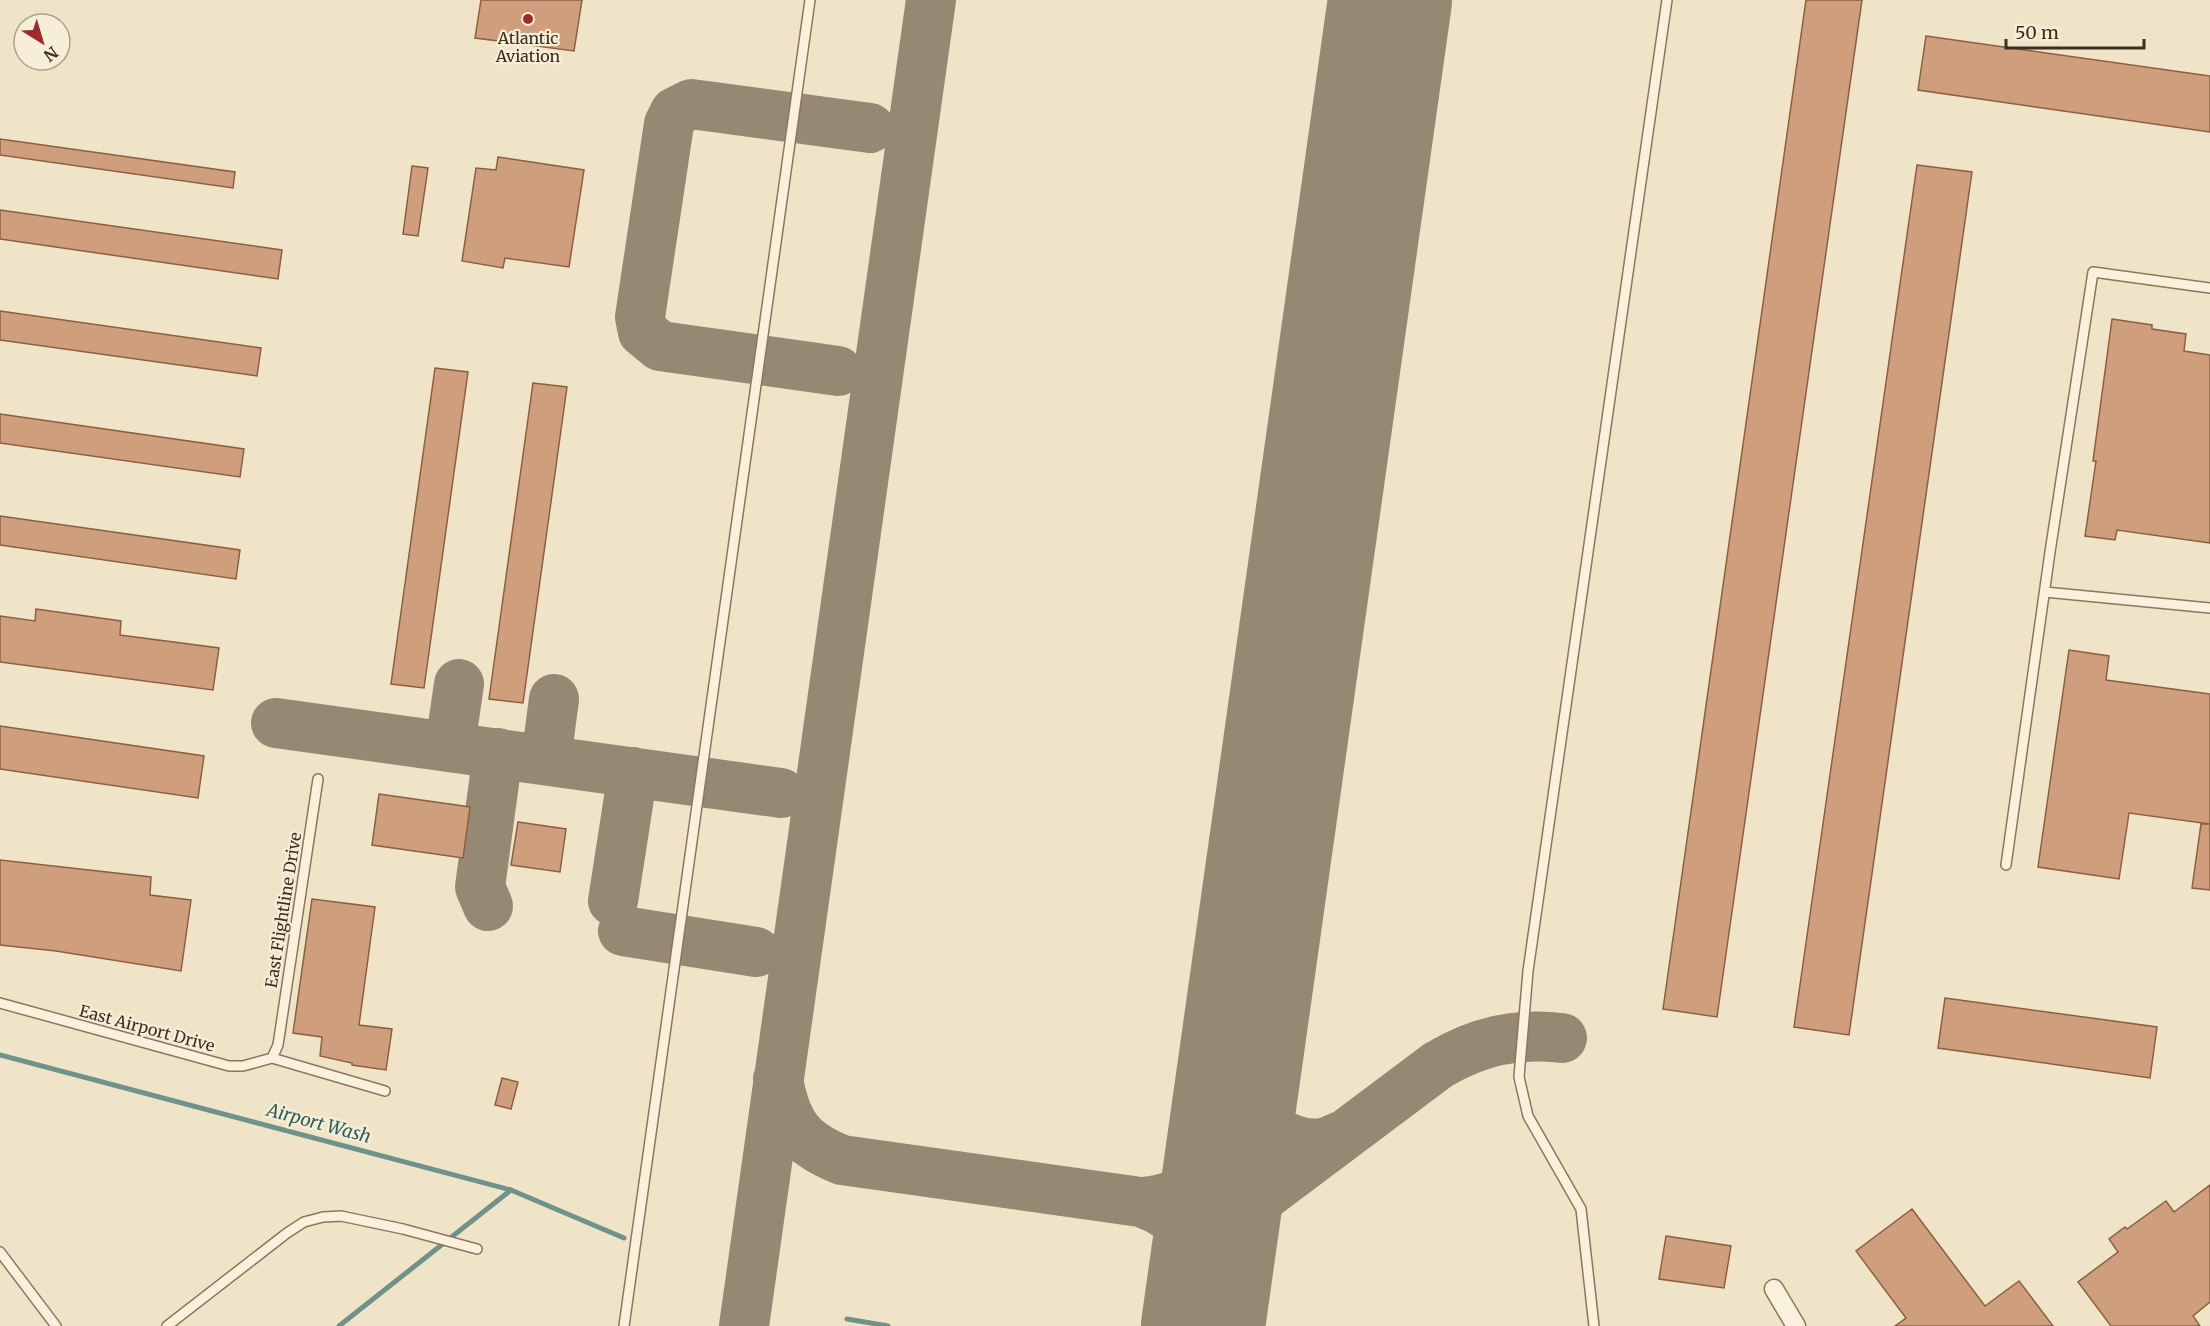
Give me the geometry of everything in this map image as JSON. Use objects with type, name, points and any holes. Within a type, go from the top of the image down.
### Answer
[{"type":"street","points":[[1774,1289],[1796,1326]]},
{"type":"lane","points":[[624,1326],[810,0]]},
{"type":"lane","points":[[1594,1326],[1581,1209],[1528,1116],[1519,1077],[1528,971],[1667,0]]},
{"type":"lane","points":[[2006,865],[2093,272],[2210,288]]},
{"type":"lane","points":[[2045,592],[2210,608]]},
{"type":"lane","name":"East Flightline Drive","points":[[272,1058],[278,1045],[318,779]]},
{"type":"lane","name":"East Airport Drive","points":[[0,1003],[229,1066],[243,1066],[272,1058]]},
{"type":"lane","points":[[272,1058],[385,1091]]},
{"type":"lane","points":[[167,1326],[287,1233],[304,1222],[323,1217],[341,1216],[477,1249]]},
{"type":"lane","points":[[0,1252],[56,1326]]},
{"type":"building","name":"Atlantic Aviation","points":[[481,0],[582,0],[574,51],[475,38]]},
{"type":"building","points":[[1806,0],[1862,0],[1717,1017],[1663,1009]]},
{"type":"building","points":[[1926,36],[2210,76],[2210,132],[1918,90]]},
{"type":"building","points":[[0,139],[235,172],[233,188],[0,155]]},
{"type":"building","points":[[498,157],[584,170],[569,267],[505,258],[503,268],[462,261],[476,168],[496,170]]},
{"type":"building","points":[[1917,165],[1972,172],[1849,1035],[1794,1027]]},
{"type":"building","points":[[412,166],[428,168],[418,236],[403,234]]},
{"type":"building","points":[[0,210],[282,250],[278,279],[0,239]]},
{"type":"building","points":[[0,311],[261,348],[257,376],[0,340]]},
{"type":"building","points":[[2112,319],[2152,325],[2152,329],[2186,334],[2184,351],[2210,355],[2210,543],[2117,530],[2115,540],[2085,536]]},
{"type":"building","points":[[435,368],[468,372],[424,688],[391,684]]},
{"type":"building","points":[[533,383],[567,387],[523,703],[489,699]]},
{"type":"building","points":[[0,414],[244,449],[240,477],[0,443]]},
{"type":"building","points":[[0,516],[240,550],[236,579],[0,545]]},
{"type":"building","points":[[36,609],[121,621],[120,635],[219,648],[213,690],[0,662],[0,616],[35,621]]},
{"type":"building","points":[[2069,650],[2109,656],[2106,680],[2210,694],[2210,824],[2129,813],[2119,879],[2038,867]]},
{"type":"building","points":[[0,726],[204,756],[198,798],[0,769]]},
{"type":"building","points":[[379,794],[470,807],[463,858],[372,845]]},
{"type":"building","points":[[518,822],[566,829],[560,872],[511,865]]},
{"type":"building","points":[[2201,824],[2210,824],[2210,890],[2192,888]]},
{"type":"building","points":[[0,860],[151,877],[150,895],[191,900],[181,971],[56,951],[0,945]]},
{"type":"building","points":[[312,899],[375,907],[359,1025],[392,1029],[386,1070],[352,1065],[352,1063],[320,1056],[322,1037],[293,1033]]},
{"type":"building","points":[[1945,998],[2157,1027],[2150,1078],[1938,1048]]},
{"type":"building","points":[[502,1078],[518,1082],[511,1109],[495,1105]]},
{"type":"building","points":[[2210,1185],[2210,1302],[2193,1316],[2200,1326],[2111,1326],[2078,1282],[2118,1252],[2109,1239],[2125,1227],[2127,1229],[2166,1201],[2174,1212]]},
{"type":"building","points":[[1912,1209],[1985,1306],[2019,1281],[2053,1326],[1895,1326],[1906,1318],[1856,1251]]},
{"type":"building","points":[[1666,1236],[1731,1246],[1724,1288],[1659,1279]]},
{"type":"waterway","name":"Airport Wash","points":[[0,1055],[511,1190],[624,1238]]},
{"type":"waterway","points":[[339,1326],[511,1190]]},
{"type":"waterway","points":[[847,1319],[888,1326]]},
{"type":"taxiway","points":[[744,1326],[931,0]]},
{"type":"taxiway","points":[[838,371],[660,346],[643,332],[640,317],[669,124],[675,112],[691,104],[870,128]]},
{"type":"taxiway","points":[[450,746],[459,684]]},
{"type":"taxiway","points":[[546,760],[554,699]]},
{"type":"taxiway","points":[[276,723],[781,793]]},
{"type":"taxiway","points":[[488,906],[480,887],[498,753]]},
{"type":"taxiway","points":[[613,901],[633,772]]},
{"type":"taxiway","points":[[623,931],[756,952]]},
{"type":"taxiway","points":[[778,1079],[785,1108],[797,1130],[815,1146],[842,1160],[1219,1211],[1258,1200],[1438,1065],[1453,1057],[1483,1045],[1512,1038],[1562,1038]]},
{"type":"taxiway","points":[[1240,1067],[1244,1090],[1253,1112],[1279,1134],[1301,1142],[1312,1143],[1325,1142],[1344,1135]]},
{"type":"taxiway","points":[[1144,1202],[1175,1195],[1198,1181],[1230,1133]]},
{"type":"taxiway","points":[[1143,1203],[1169,1216],[1187,1233],[1200,1255],[1210,1282]]},
{"type":"runway","points":[[1203,1326],[1390,0]]},
{"type":"place","name":"Atlantic Aviation","points":[[528,19]]}]
